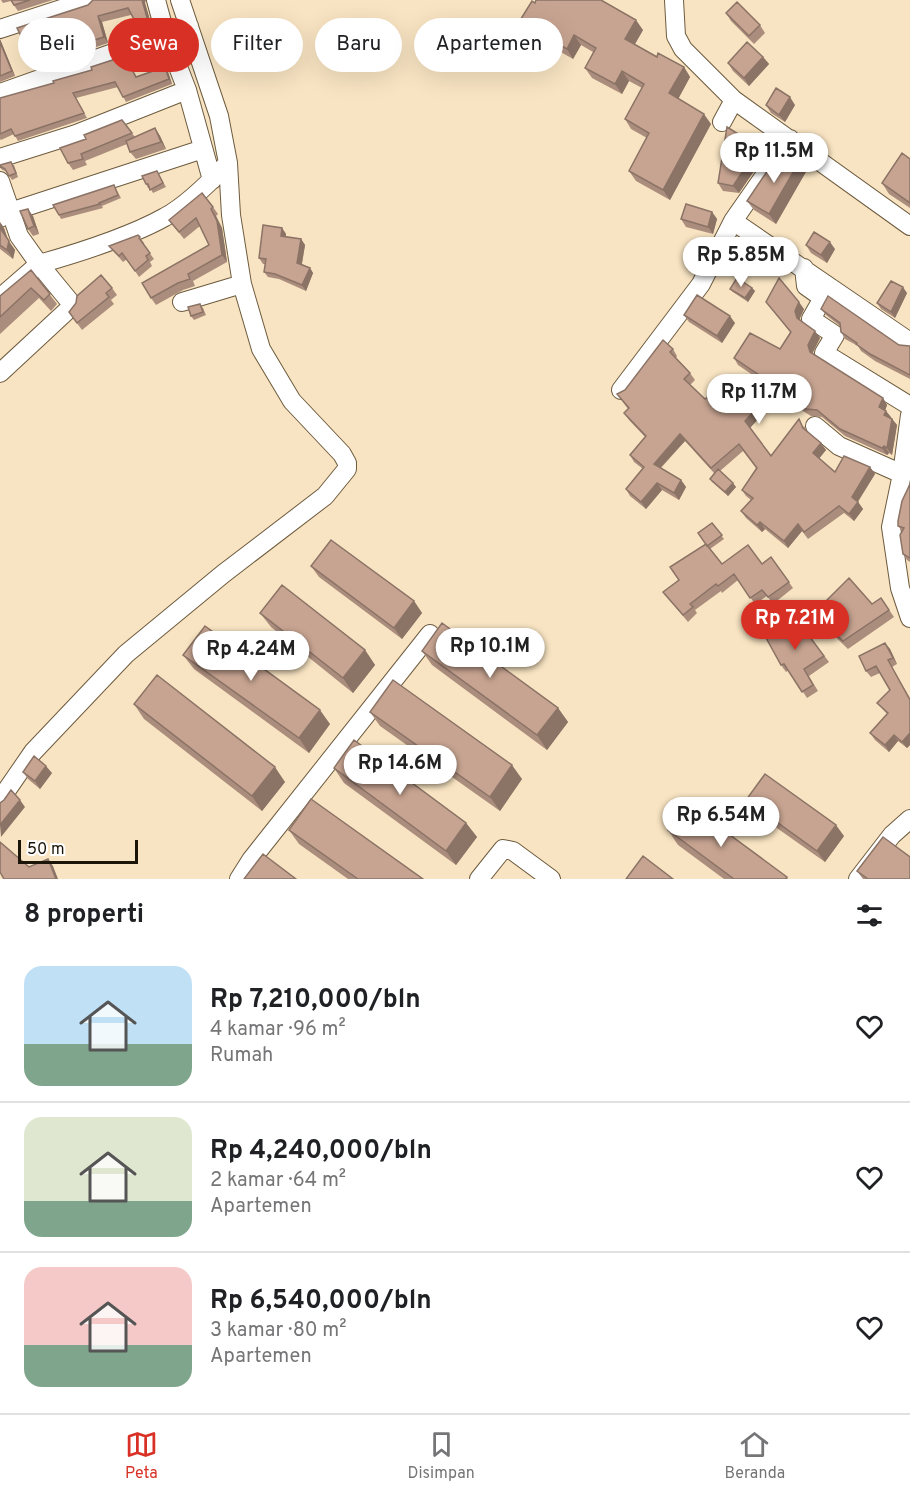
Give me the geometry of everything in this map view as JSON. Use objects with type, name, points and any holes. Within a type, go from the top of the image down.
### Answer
[{"type":"street","points":[[0,29],[89,0]]},
{"type":"street","points":[[156,0],[161,18]]},
{"type":"street","points":[[180,0],[186,18]]},
{"type":"street","points":[[674,0],[676,36],[682,49],[734,100],[910,225]]},
{"type":"street","points":[[0,93],[108,55]]},
{"type":"street","points":[[0,800],[33,752],[126,654],[223,574],[325,496],[347,469],[347,463],[342,454],[292,401],[261,349],[242,284],[231,215],[228,163],[219,116],[199,56]]},
{"type":"street","points":[[180,72],[212,180]]},
{"type":"street","points":[[0,159],[76,134],[187,90]]},
{"type":"street","points":[[722,122],[734,100]]},
{"type":"street","points":[[621,390],[701,284],[733,221],[790,139]]},
{"type":"street","points":[[5,215],[202,149]]},
{"type":"street","points":[[0,298],[39,264],[120,238],[166,217],[212,180],[228,163]]},
{"type":"street","points":[[0,181],[5,215],[39,264],[71,303],[70,308],[0,373]]},
{"type":"street","points":[[733,221],[910,342]]},
{"type":"street","points":[[804,268],[806,285],[823,298],[811,319],[835,334],[824,353],[910,406]]},
{"type":"street","points":[[182,302],[242,284]]},
{"type":"street","points":[[910,415],[902,474],[891,527],[900,588],[910,618]]},
{"type":"street","points":[[815,426],[839,446],[902,474]]},
{"type":"street","points":[[239,879],[251,860],[430,634]]},
{"type":"street","points":[[858,879],[901,835],[910,819]]},
{"type":"street","points":[[479,879],[503,849],[513,851],[551,879]]},
{"type":"building","points":[[11,0],[30,0],[14,5]]},
{"type":"building","points":[[93,0],[142,0],[147,18],[133,18],[128,8],[98,16],[104,37],[96,40],[96,18],[48,18],[88,5]]},
{"type":"building","points":[[536,0],[601,0],[636,20],[625,39],[657,57],[658,53],[684,67],[669,93],[704,114],[663,190],[629,171],[649,133],[625,119],[644,84],[622,71],[615,84],[585,68],[596,48],[574,35],[567,49],[563,47],[563,18],[521,18],[532,1],[535,3]]},
{"type":"building","points":[[737,2],[760,25],[749,36],[726,13]]},
{"type":"building","points":[[0,42],[12,71],[0,76]]},
{"type":"building","points":[[747,42],[763,57],[744,78],[728,63]]},
{"type":"building","points":[[108,62],[108,72],[133,72],[136,77],[150,72],[167,72],[169,79],[123,97],[115,82],[73,93],[84,113],[15,136],[11,129],[0,134],[0,98],[85,72],[96,72],[96,65]]},
{"type":"building","points":[[776,88],[790,97],[779,115],[766,105]]},
{"type":"building","points":[[122,120],[132,133],[81,154],[83,159],[68,163],[60,148],[86,139],[84,135]]},
{"type":"building","points":[[727,127],[759,147],[733,186],[718,183]]},
{"type":"building","points":[[155,128],[161,142],[130,152],[126,141]]},
{"type":"building","points":[[787,152],[800,160],[769,214],[747,201],[770,167],[776,170]]},
{"type":"building","points":[[902,153],[910,159],[910,203],[882,183]]},
{"type":"building","points":[[11,162],[16,173],[9,176],[0,165]]},
{"type":"building","points":[[157,171],[163,183],[150,190],[142,176]]},
{"type":"building","points":[[114,185],[118,195],[100,204],[59,215],[53,205]]},
{"type":"building","points":[[202,193],[213,207],[211,209],[217,221],[222,255],[188,274],[190,279],[151,298],[142,283],[209,245],[196,218],[179,232],[169,220]]},
{"type":"building","points":[[686,204],[712,212],[708,227],[681,219]]},
{"type":"building","points":[[28,209],[34,226],[28,229],[20,211]]},
{"type":"building","points":[[0,224],[9,241],[7,250],[0,245]]},
{"type":"building","points":[[263,225],[282,228],[281,236],[301,239],[297,263],[310,268],[302,285],[264,272],[266,259],[259,258]]},
{"type":"building","points":[[814,232],[830,242],[821,255],[806,245]]},
{"type":"building","points":[[138,235],[150,253],[146,256],[148,260],[135,271],[122,253],[119,256],[109,246]]},
{"type":"building","points":[[31,270],[50,294],[44,300],[31,288],[0,317],[0,296]]},
{"type":"building","points":[[101,275],[112,288],[106,293],[109,297],[77,323],[69,312],[76,303],[77,296]]},
{"type":"building","points":[[737,278],[752,288],[745,298],[730,289]]},
{"type":"building","points":[[779,278],[799,302],[795,311],[797,318],[815,331],[808,345],[810,352],[883,398],[879,407],[886,411],[884,415],[892,419],[887,448],[884,446],[882,448],[840,429],[817,410],[806,409],[774,389],[745,421],[771,456],[799,419],[803,428],[821,443],[813,453],[835,472],[844,456],[870,467],[852,497],[858,502],[849,514],[839,506],[804,532],[798,524],[784,541],[760,522],[757,525],[741,511],[753,498],[742,490],[757,468],[739,444],[711,468],[680,434],[654,464],[681,480],[674,493],[657,483],[641,502],[626,489],[644,467],[630,455],[646,436],[624,413],[629,408],[617,394],[625,390],[663,340],[673,349],[670,352],[690,373],[684,379],[705,399],[715,392],[729,410],[759,375],[734,358],[750,333],[780,349],[791,332],[766,302]]},
{"type":"building","points":[[891,281],[903,287],[891,312],[877,303]]},
{"type":"building","points":[[697,295],[730,316],[717,336],[684,315]]},
{"type":"building","points":[[828,296],[899,345],[910,346],[910,375],[870,354],[841,332],[840,323],[821,309]]},
{"type":"building","points":[[200,304],[203,312],[191,316],[188,307]]},
{"type":"building","points":[[718,469],[733,483],[725,492],[710,479]]},
{"type":"building","points":[[910,484],[910,558],[903,554],[900,535],[904,528],[898,526],[898,521],[902,501]]},
{"type":"building","points":[[712,523],[722,535],[707,546],[698,533]]},
{"type":"building","points":[[331,540],[414,601],[394,628],[311,566]]},
{"type":"building","points":[[706,544],[722,564],[748,545],[762,564],[771,557],[789,582],[768,597],[762,590],[750,598],[734,574],[718,586],[716,584],[690,604],[693,607],[683,615],[663,592],[679,580],[670,567]]},
{"type":"building","points":[[849,578],[872,604],[881,598],[889,610],[843,641],[814,613]]},
{"type":"building","points":[[282,585],[365,650],[343,678],[260,613]]},
{"type":"building","points":[[795,617],[824,656],[804,669],[813,685],[802,692],[784,664],[781,665],[765,636]]},
{"type":"building","points":[[442,623],[558,708],[537,735],[422,651]]},
{"type":"building","points":[[205,626],[320,710],[299,738],[183,655]]},
{"type":"building","points":[[885,643],[893,658],[888,660],[910,700],[910,733],[902,742],[894,735],[885,745],[870,733],[888,713],[877,703],[890,690],[876,666],[866,671],[859,656]]},
{"type":"building","points":[[157,675],[275,767],[252,796],[134,704]]},
{"type":"building","points":[[393,680],[512,765],[490,797],[370,712]]},
{"type":"building","points":[[354,740],[466,823],[446,851],[334,768]]},
{"type":"building","points":[[34,756],[46,766],[35,781],[23,772]]},
{"type":"building","points":[[765,774],[836,825],[817,851],[746,800]]},
{"type":"building","points":[[11,790],[20,800],[0,825],[0,803]]},
{"type":"building","points":[[311,799],[423,879],[358,879],[289,830]]},
{"type":"building","points":[[688,804],[787,877],[785,879],[734,879],[668,830]]},
{"type":"building","points":[[883,837],[910,857],[910,879],[868,879],[857,871]]},
{"type":"building","points":[[0,842],[29,867],[48,859],[56,879],[4,879],[0,872]]},
{"type":"building","points":[[263,854],[296,879],[244,879]]},
{"type":"building","points":[[643,856],[673,879],[626,879]]}]
